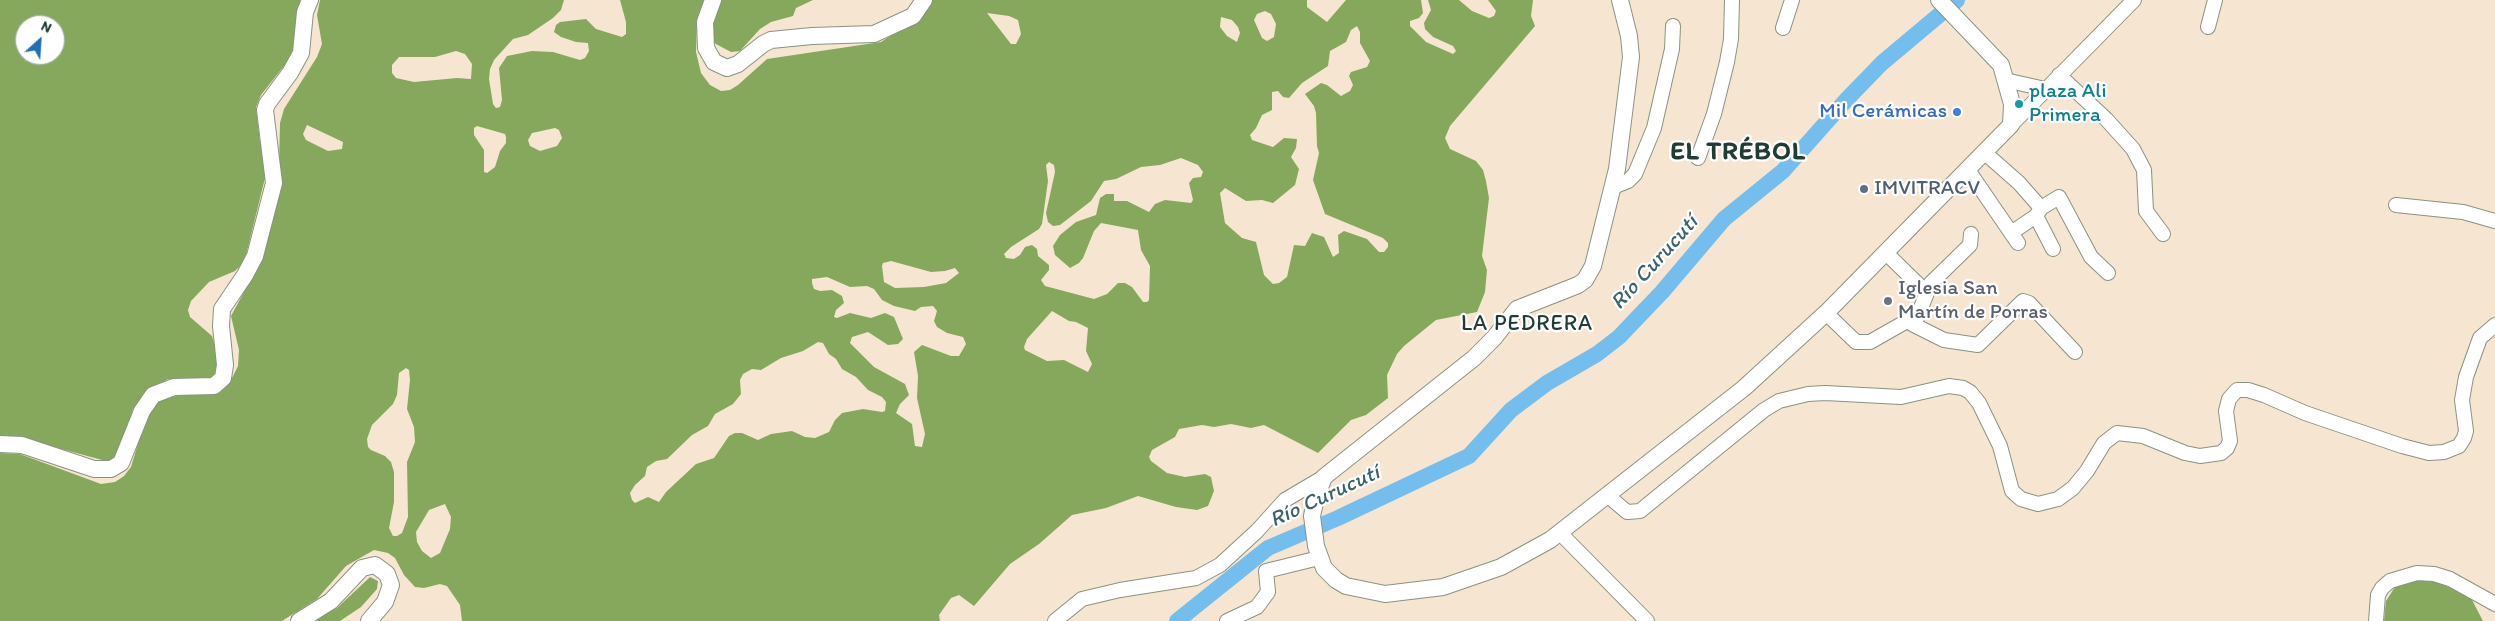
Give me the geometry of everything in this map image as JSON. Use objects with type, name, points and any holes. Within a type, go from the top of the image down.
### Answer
[{"type":"main road","points":[[0,444],[22,445],[94,469],[111,469],[121,464],[142,411],[153,395],[174,387],[214,386],[223,378],[225,365],[221,326],[222,309],[245,275],[254,256],[274,182],[266,110],[267,104],[290,73],[301,53],[305,12],[310,0]]},
{"type":"main road","points":[[713,0],[705,22],[706,48],[714,62],[726,68],[738,64],[772,40],[812,36],[874,34],[906,21],[917,12],[924,0]]},
{"type":"main road","points":[[1620,0],[1631,45],[1631,57],[1622,144],[1597,255],[1585,280],[1517,309],[1494,338],[1474,358],[1324,477],[1316,498],[1312,521],[1314,537],[1319,558],[1330,575],[1346,586],[1385,594],[1444,587],[1501,567],[1560,533],[1744,388],[1886,253],[2011,125],[2012,104],[2005,80],[1939,0]]},
{"type":"main road","points":[[1930,0],[1961,29]]},
{"type":"main road","points":[[298,621],[331,601],[362,568],[375,565],[387,574],[392,586],[386,602],[369,621]]},
{"type":"street","points":[[1698,158],[1714,114],[1727,62],[1731,39],[1732,0]]},
{"type":"street","points":[[1783,28],[1792,0]]},
{"type":"street","points":[[2011,125],[2058,75],[2134,0]]},
{"type":"street","points":[[2208,27],[2215,0]]},
{"type":"street","points":[[1613,187],[1628,181],[1635,174],[1654,128],[1672,48],[1674,26]]},
{"type":"street","points":[[2058,75],[2106,118],[2133,150],[2144,170],[2146,211],[2163,234]]},
{"type":"street","points":[[2005,80],[2045,90]]},
{"type":"street","points":[[1985,153],[2030,194],[2053,249]]},
{"type":"street","points":[[1968,170],[2015,238],[2038,212],[2059,197],[2091,257],[2108,274]]},
{"type":"street","points":[[2396,205],[2463,212],[2495,221]]},
{"type":"street","points":[[1914,325],[1924,305],[1926,292],[1931,283],[1970,245],[1971,234]]},
{"type":"street","points":[[1886,253],[1926,292]]},
{"type":"street","points":[[1826,312],[1856,342],[1870,342],[1907,321],[1944,340],[1978,345],[2023,301],[2029,302],[2075,352]]},
{"type":"street","points":[[1607,495],[1627,512],[1640,511],[1764,410],[1779,401],[1808,394],[1825,393],[1901,397],[1949,386],[1963,388],[1970,392],[1979,403],[2000,446],[2012,491],[2021,498],[2038,504],[2058,499],[2073,488],[2087,472],[2104,443],[2117,433],[2143,436],[2185,453],[2200,456],[2221,453],[2227,448],[2230,441],[2226,411],[2229,399],[2237,390],[2256,392],[2305,413],[2402,446],[2424,452],[2444,452],[2459,446],[2464,438],[2466,431],[2462,400],[2466,377],[2480,338],[2495,324]]},
{"type":"street","points":[[1055,621],[1082,600],[1120,590],[1196,578],[1220,565],[1257,531],[1284,500],[1324,477]]},
{"type":"street","points":[[1560,533],[1647,621]]},
{"type":"street","points":[[1227,621],[1257,607],[1268,592],[1266,571],[1319,558]]},
{"type":"street","points":[[2376,621],[2377,601],[2382,588],[2390,581],[2417,573],[2434,574],[2450,579],[2495,604]]},
{"type":"green space","points":[[0,0],[300,0],[296,43],[291,57],[261,95],[256,107],[260,142],[268,166],[246,255],[241,265],[235,271],[209,282],[191,301],[188,310],[190,317],[212,336],[218,355],[216,375],[211,378],[168,379],[153,389],[133,409],[127,434],[114,460],[106,461],[54,447],[0,437]]},
{"type":"green space","points":[[320,0],[564,0],[561,10],[553,18],[528,35],[513,39],[494,60],[490,69],[489,79],[493,104],[496,108],[500,107],[502,100],[499,68],[507,56],[532,51],[553,52],[580,60],[585,58],[589,51],[588,43],[576,42],[561,37],[554,32],[556,25],[560,22],[586,19],[596,29],[622,37],[626,34],[626,22],[620,0],[706,0],[697,20],[696,52],[701,73],[710,85],[721,91],[730,90],[738,85],[767,59],[881,42],[895,33],[929,0],[1307,0],[1307,7],[1327,22],[1346,0],[1421,0],[1423,13],[1419,18],[1410,21],[1410,26],[1426,42],[1453,54],[1456,51],[1453,46],[1433,37],[1425,29],[1424,23],[1431,10],[1428,0],[1459,0],[1472,11],[1489,18],[1494,16],[1496,11],[1488,0],[1533,0],[1531,16],[1535,26],[1450,126],[1445,138],[1450,149],[1476,161],[1483,170],[1486,181],[1489,198],[1482,256],[1487,270],[1485,292],[1477,312],[1436,320],[1404,346],[1397,354],[1387,375],[1388,398],[1366,415],[1351,420],[1318,453],[1264,425],[1251,428],[1231,424],[1214,427],[1202,425],[1179,429],[1175,437],[1152,450],[1149,457],[1151,461],[1167,473],[1185,477],[1205,474],[1211,477],[1214,491],[1208,506],[1197,510],[1176,507],[1138,496],[1106,508],[1072,515],[1039,544],[1010,564],[974,606],[959,595],[951,598],[939,615],[940,621],[462,621],[460,605],[447,586],[440,584],[424,588],[415,587],[404,575],[395,558],[388,553],[374,550],[346,566],[317,599],[282,621],[0,621],[0,453],[20,454],[101,484],[115,482],[124,476],[131,467],[142,430],[154,404],[161,399],[176,396],[214,392],[227,386],[233,376],[238,366],[239,350],[231,316],[257,268],[279,166],[280,123],[284,109],[317,57],[322,44],[317,15]],"holes":[[[1265,11],[1271,14],[1276,24],[1274,37],[1267,41],[1262,38],[1254,20],[1257,14]],[[987,13],[1009,16],[1018,20],[1021,34],[1016,44],[1011,44]],[[1221,17],[1232,20],[1238,27],[1240,33],[1237,42],[1227,36],[1220,27]],[[1357,26],[1360,32],[1360,43],[1370,61],[1367,67],[1351,72],[1349,76],[1353,85],[1350,91],[1341,96],[1327,85],[1321,83],[1305,94],[1314,106],[1316,113],[1319,153],[1313,180],[1325,214],[1383,238],[1388,243],[1388,247],[1384,252],[1379,252],[1367,239],[1344,231],[1338,235],[1339,253],[1333,257],[1324,237],[1312,233],[1305,246],[1294,245],[1287,277],[1279,283],[1273,284],[1264,275],[1256,242],[1242,238],[1225,223],[1220,193],[1225,188],[1246,201],[1262,200],[1273,203],[1295,185],[1299,169],[1291,157],[1296,148],[1297,139],[1284,138],[1273,147],[1252,140],[1250,135],[1256,128],[1262,115],[1272,110],[1272,92],[1278,91],[1283,97],[1289,98],[1302,83],[1328,66],[1330,51],[1346,42],[1351,30]],[[456,51],[465,54],[472,64],[471,79],[457,78],[414,82],[396,78],[392,73],[392,65],[399,57],[435,57]],[[307,125],[343,142],[342,149],[328,151],[306,140],[303,134]],[[477,126],[505,134],[506,143],[500,151],[495,167],[487,173],[484,172],[484,150],[474,135],[474,128]],[[555,128],[559,130],[562,138],[557,146],[540,151],[530,146],[528,140],[532,133]],[[1181,158],[1198,165],[1203,172],[1201,177],[1193,178],[1189,183],[1193,200],[1191,203],[1165,200],[1155,204],[1149,212],[1127,201],[1114,201],[1114,194],[1106,194],[1100,198],[1096,215],[1076,222],[1060,235],[1053,246],[1055,255],[1070,268],[1079,263],[1083,258],[1094,231],[1101,223],[1138,230],[1141,250],[1150,266],[1149,300],[1147,302],[1143,302],[1132,287],[1125,283],[1118,283],[1107,294],[1094,299],[1045,286],[1041,280],[1049,270],[1049,265],[1038,256],[1037,249],[1032,245],[1025,247],[1020,255],[1014,259],[1006,258],[1004,254],[1011,247],[1039,229],[1042,224],[1048,181],[1046,165],[1049,162],[1054,165],[1055,172],[1046,213],[1048,222],[1053,226],[1060,225],[1091,201],[1104,181],[1116,179],[1141,167],[1160,165]],[[891,261],[931,272],[955,268],[959,273],[946,283],[924,287],[895,288],[884,282],[882,266],[883,263]],[[827,277],[850,287],[867,286],[874,289],[882,300],[894,306],[915,311],[921,307],[933,306],[937,311],[934,321],[937,327],[947,333],[963,337],[966,344],[959,356],[951,356],[922,345],[914,352],[918,376],[917,398],[925,434],[922,447],[915,446],[912,424],[896,413],[900,404],[909,395],[905,384],[874,367],[850,343],[852,337],[868,332],[888,345],[898,344],[903,339],[894,317],[885,313],[871,318],[850,313],[837,318],[834,317],[836,310],[844,303],[842,296],[832,290],[820,291],[814,289],[812,279]],[[1052,311],[1069,321],[1088,328],[1086,351],[1092,364],[1088,372],[1064,360],[1047,361],[1025,350],[1024,347],[1027,339]],[[818,342],[823,343],[829,354],[836,359],[842,369],[856,377],[868,390],[882,397],[886,402],[885,411],[863,409],[842,413],[835,420],[829,432],[815,438],[805,437],[792,431],[771,434],[758,440],[742,433],[735,433],[729,436],[714,458],[696,464],[666,492],[659,502],[648,497],[635,503],[630,493],[635,485],[645,476],[647,467],[656,461],[667,459],[692,435],[708,426],[715,414],[733,404],[741,394],[740,380],[743,374],[752,369],[761,370],[781,358],[803,351]],[[406,368],[409,370],[410,380],[407,409],[414,427],[415,442],[407,462],[408,517],[402,533],[397,536],[393,536],[389,528],[394,502],[394,472],[391,462],[385,456],[371,450],[368,447],[367,439],[372,425],[393,404],[397,395],[399,373]],[[445,504],[451,517],[450,529],[440,553],[431,558],[422,551],[417,542],[416,532],[429,510]]]},
{"type":"green space","points":[[719,0],[813,0],[796,8],[793,16],[771,22],[760,29],[740,51],[731,52],[714,43],[711,35]]},
{"type":"green space","points":[[370,577],[378,581],[377,589],[361,607],[340,621],[310,621],[337,608]]},
{"type":"green space","points":[[2422,580],[2440,583],[2465,595],[2472,600],[2483,621],[2384,621],[2386,601],[2395,587],[2404,582]]},
{"type":"waterway","name":"Río Curucutí","points":[[1177,621],[1268,548],[1338,518],[1469,456],[1511,410],[1547,383],[1597,354],[1619,337],[1662,292],[1724,219],[1783,171],[1882,63],[1957,0]]},
{"type":"place","name":"plaza Ali Primera","points":[[2019,104]]},
{"type":"place","name":"Mil Cerámicas","points":[[1957,112]]},
{"type":"place","name":"IMVITRACV","points":[[1864,189]]},
{"type":"place","name":"Iglesia San Martín de Porras","points":[[1888,301]]},
{"type":"district","name":"EL TRÉBOL","points":[[1738,152]]},
{"type":"district","name":"LA PEDRERA","points":[[1527,324]]}]
